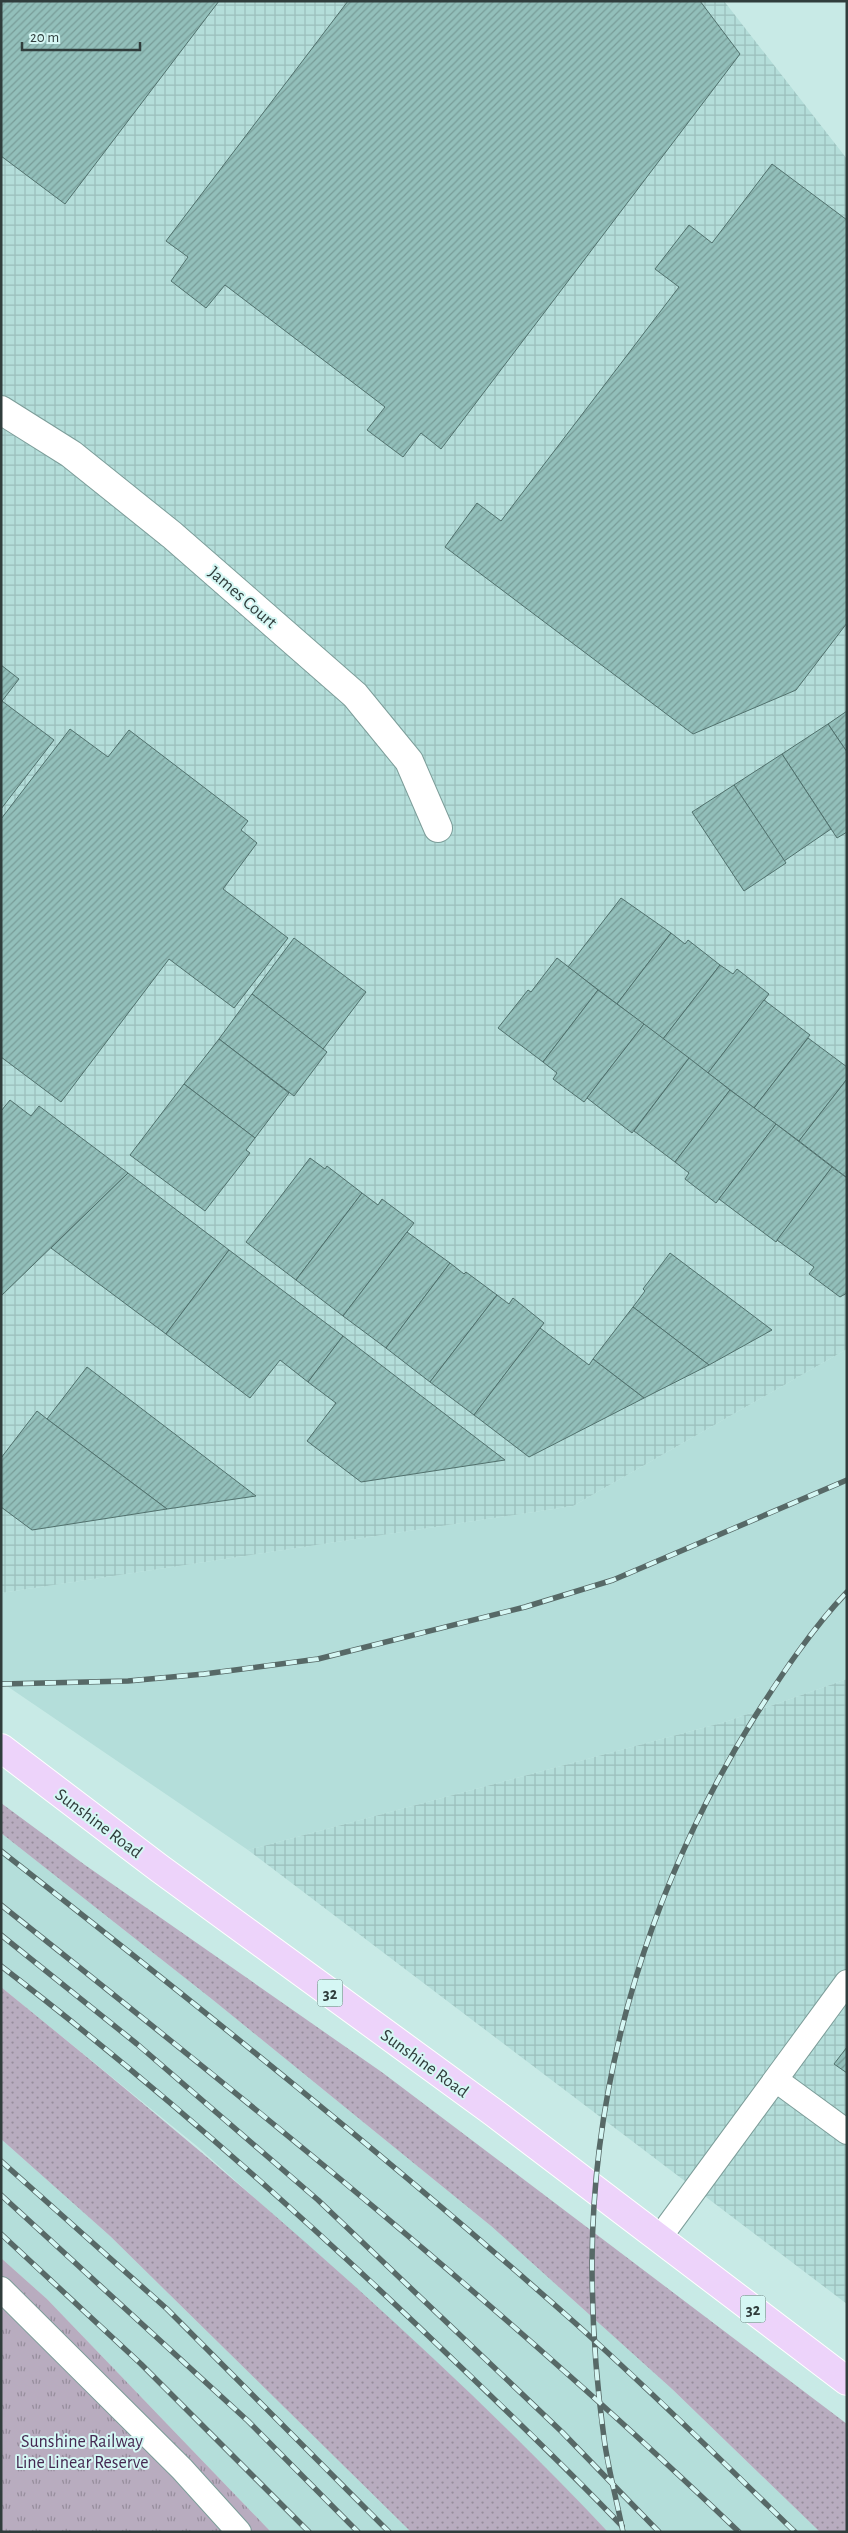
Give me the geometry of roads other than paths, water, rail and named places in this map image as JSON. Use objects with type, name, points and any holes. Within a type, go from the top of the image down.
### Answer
[{"type":"main road","name":"Sunshine Road","points":[[1,1748],[167,1874],[493,2112],[660,2237],[847,2381]]},
{"type":"street","name":"James Court","points":[[1,410],[71,454],[172,535],[355,695],[409,761],[438,828]]},
{"type":"lane","points":[[660,2237],[847,1982]]},
{"type":"lane","points":[[776,2080],[847,2132]]},
{"type":"lane","points":[[1,2289],[182,2469],[239,2532]]},
{"type":"railway","points":[[1,1684],[128,1681],[204,1674],[318,1659],[525,1607],[613,1580],[847,1480]]},
{"type":"railway","points":[[623,2532],[608,2461],[601,2416],[592,2284],[595,2190],[604,2119],[617,2048],[636,1979],[659,1911],[686,1844],[718,1780],[754,1718],[786,1669],[809,1637],[847,1592]]},
{"type":"railway","points":[[1,1851],[291,2082],[504,2261],[574,2322],[686,2426],[795,2532]]},
{"type":"railway","points":[[1,1905],[190,2056],[469,2288],[561,2368],[739,2532]]},
{"type":"railway","points":[[1,1935],[137,2044],[318,2200],[562,2432],[659,2532]]},
{"type":"railway","points":[[1,1966],[109,2052],[266,2186],[418,2326],[622,2526]]},
{"type":"railway","points":[[1,2161],[167,2309],[389,2532]]},
{"type":"railway","points":[[1,2195],[248,2421],[358,2532]]},
{"type":"railway","points":[[1,2234],[141,2364],[309,2532]]},
{"type":"park label","name":"Sunshine Railway Line Linear Reserve","points":[[82,2451]]}]
